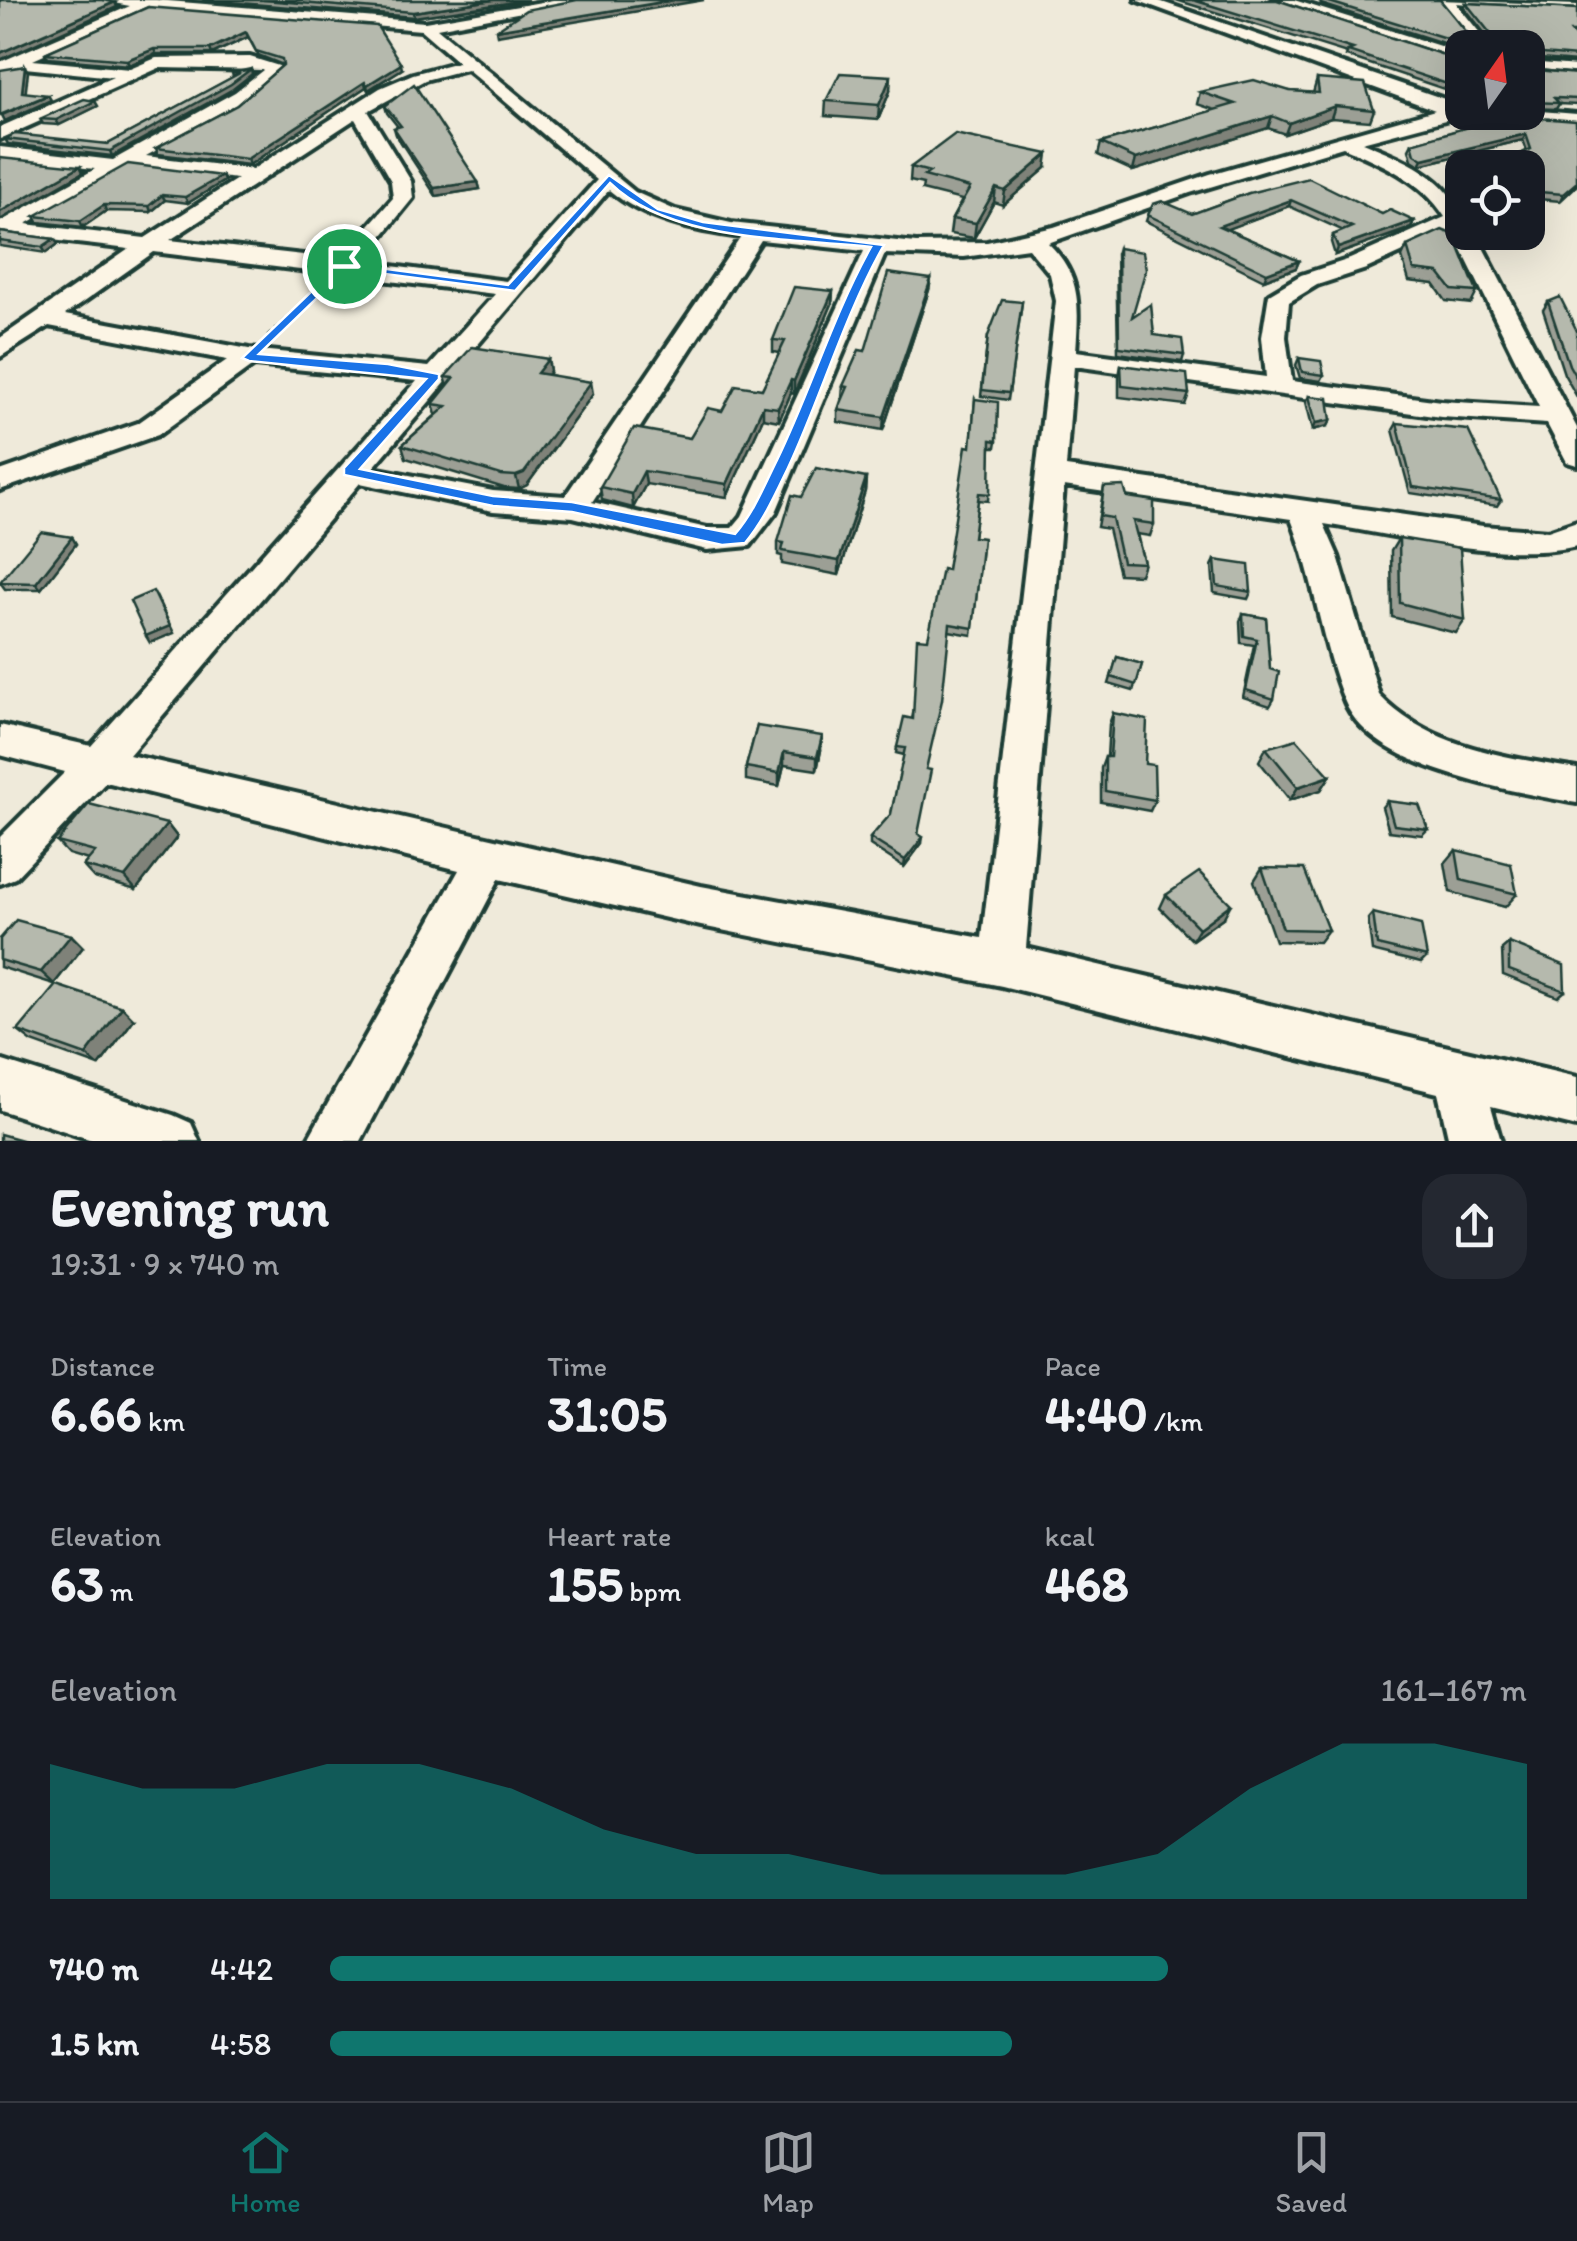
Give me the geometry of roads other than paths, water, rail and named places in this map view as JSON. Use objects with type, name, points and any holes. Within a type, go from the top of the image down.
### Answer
[{"type":"street","points":[[104,0],[425,26],[578,0]]},
{"type":"street","points":[[249,12],[275,0]]},
{"type":"street","points":[[1143,0],[1445,106]]},
{"type":"street","points":[[1281,0],[1445,53]]},
{"type":"street","points":[[1446,0],[1470,30]]},
{"type":"street","points":[[1459,0],[1577,9]]},
{"type":"street","points":[[4,66],[152,2]]},
{"type":"street","points":[[425,26],[628,196],[654,211],[702,225],[941,251],[985,250],[1033,241],[1185,189],[1445,114]]},
{"type":"street","points":[[0,134],[132,73],[174,60],[266,62],[274,66],[262,83],[241,96],[5,231]]},
{"type":"street","points":[[1433,66],[1445,61]]},
{"type":"street","points":[[0,349],[147,246],[358,109],[401,84],[472,63]]},
{"type":"street","points":[[4,66],[132,73]]},
{"type":"street","points":[[1545,69],[1577,72]]},
{"type":"street","points":[[1400,90],[1416,78]]},
{"type":"street","points":[[344,266],[375,235],[403,198],[401,180],[358,109]]},
{"type":"street","points":[[1545,116],[1577,119]]},
{"type":"street","points":[[1347,142],[1417,174],[1445,199]]},
{"type":"street","points":[[0,153],[256,175]]},
{"type":"street","points":[[0,865],[100,762],[609,178]]},
{"type":"street","points":[[5,231],[344,266],[511,289]]},
{"type":"street","points":[[572,507],[755,232]]},
{"type":"street","points":[[1280,387],[1274,337],[1277,299],[1308,280],[1445,233]]},
{"type":"street","points":[[1002,964],[1048,474],[1064,357],[1066,280],[1060,266],[1033,241]]},
{"type":"street","points":[[349,472],[493,501],[572,507],[707,539],[740,539],[799,428],[854,288],[878,245]]},
{"type":"street","points":[[1473,250],[1577,456]]},
{"type":"street","points":[[45,318],[249,358],[388,368],[435,376]]},
{"type":"street","points":[[1064,357],[1440,409],[1554,416]]},
{"type":"street","points":[[0,481],[112,443],[168,418],[249,358]]},
{"type":"street","points":[[1543,390],[1577,391]]},
{"type":"street","points":[[0,458],[67,456]]},
{"type":"street","points":[[1048,474],[1303,512],[1548,542],[1575,536],[1577,531]]},
{"type":"street","points":[[1303,512],[1326,570],[1363,702],[1376,720],[1402,736],[1449,754],[1512,774],[1577,786]]},
{"type":"street","points":[[0,740],[701,906],[1002,964],[1577,1102]]},
{"type":"street","points":[[332,1141],[488,858]]},
{"type":"street","points":[[1458,1075],[1475,1141]]},
{"type":"street","points":[[0,1085],[173,1141]]}]
